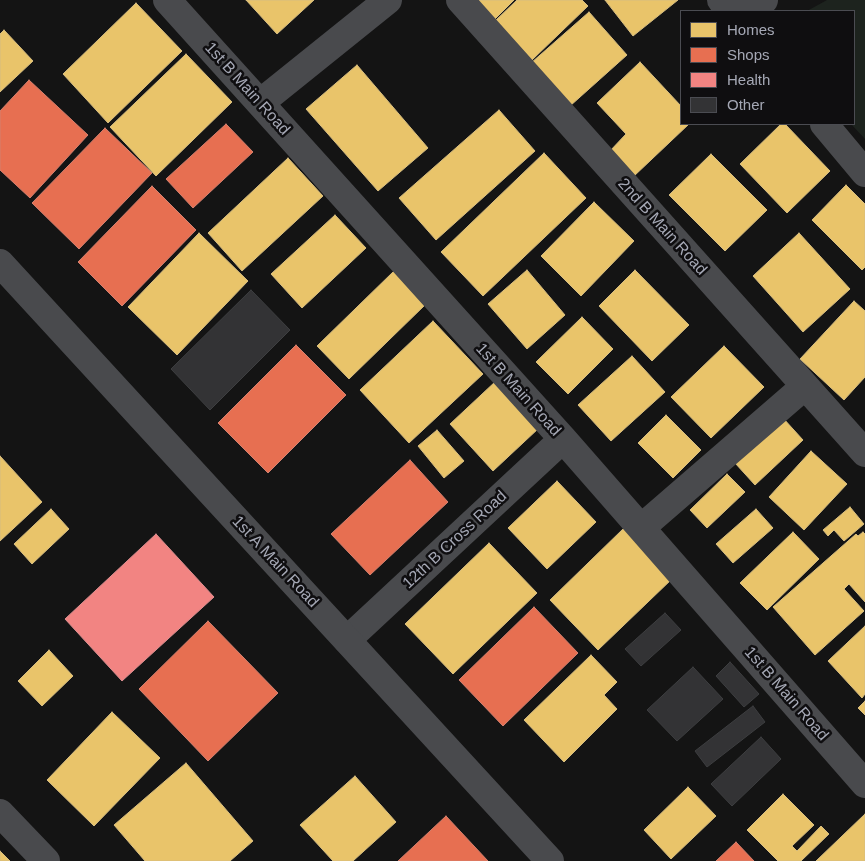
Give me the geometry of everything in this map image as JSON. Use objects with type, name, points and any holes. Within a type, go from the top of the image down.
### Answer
[{"type":"street","name":"1st B Main Road","points":[[167,0],[563,439],[865,784]]},
{"type":"street","points":[[260,103],[388,0]]},
{"type":"street","name":"2nd B Main Road","points":[[460,0],[865,453]]},
{"type":"street","points":[[721,0],[729,10]]},
{"type":"street","points":[[746,10],[764,0]]},
{"type":"street","points":[[825,125],[865,173]]},
{"type":"street","name":"1st A Main Road","points":[[0,263],[550,861]]},
{"type":"street","points":[[641,528],[805,386]]},
{"type":"street","name":"12th B Cross Road","points":[[347,640],[563,439]]},
{"type":"street","points":[[0,814],[46,861]]},
{"type":"shaded area","points":[[827,0],[865,0],[865,139],[852,125],[855,125],[855,10],[809,10]]},
{"type":"building: Homes","points":[[246,0],[314,0],[277,34]]},
{"type":"building: Homes","points":[[474,0],[514,0],[494,20]]},
{"type":"building: Homes","points":[[517,0],[582,0],[588,6],[532,60],[495,21]]},
{"type":"building: Homes","points":[[605,0],[678,0],[633,36]]},
{"type":"building: Homes","points":[[136,3],[182,51],[108,123],[63,74]]},
{"type":"building: Homes","points":[[589,12],[627,55],[570,106],[531,63]]},
{"type":"building: Homes","points":[[4,30],[33,61],[0,92],[0,34]]},
{"type":"building: Homes","points":[[186,54],[232,102],[156,176],[110,127]]},
{"type":"building: Homes","points":[[640,62],[680,105],[680,125],[688,125],[633,177],[609,152],[626,134],[597,103]]},
{"type":"building: Homes","points":[[357,65],[428,148],[378,191],[306,109]]},
{"type":"building: Homes","points":[[499,110],[535,151],[436,240],[399,198]]},
{"type":"building: Homes","points":[[780,125],[786,125],[830,171],[787,213],[740,164]]},
{"type":"building: Homes","points":[[544,153],[586,198],[483,296],[441,252]]},
{"type":"building: Homes","points":[[711,154],[767,210],[725,251],[669,195]]},
{"type":"building: Homes","points":[[288,158],[323,196],[242,271],[208,233]]},
{"type":"building: Homes","points":[[846,185],[865,204],[865,267],[862,270],[812,220]]},
{"type":"building: Homes","points":[[594,202],[634,241],[581,296],[541,256]]},
{"type":"building: Homes","points":[[335,215],[366,248],[302,308],[271,274]]},
{"type":"building: Homes","points":[[199,233],[248,281],[177,355],[128,307]]},
{"type":"building: Homes","points":[[799,233],[850,289],[803,332],[753,276]]},
{"type":"building: Homes","points":[[527,270],[565,315],[527,349],[488,304]]},
{"type":"building: Homes","points":[[635,270],[689,325],[652,361],[599,306]]},
{"type":"building: Homes","points":[[394,271],[426,304],[349,379],[317,346]]},
{"type":"building: Homes","points":[[854,301],[865,311],[865,377],[844,400],[800,359]]},
{"type":"building: Homes","points":[[582,317],[613,349],[568,394],[536,362]]},
{"type":"building: Homes","points":[[433,321],[483,374],[409,443],[360,390]]},
{"type":"building: Homes","points":[[724,346],[764,387],[711,438],[671,397]]},
{"type":"building: Homes","points":[[632,356],[665,392],[611,441],[578,405]]},
{"type":"building: Homes","points":[[496,381],[539,428],[493,471],[450,424]]},
{"type":"building: Homes","points":[[666,415],[701,450],[673,478],[638,443]]},
{"type":"building: Homes","points":[[783,418],[803,440],[755,485],[735,463]]},
{"type":"building: Homes","points":[[437,430],[464,461],[444,478],[418,446]]},
{"type":"building: Homes","points":[[811,451],[847,484],[804,530],[769,497]]},
{"type":"building: Homes","points":[[0,456],[42,502],[0,541]]},
{"type":"building: Homes","points":[[727,474],[745,492],[707,528],[690,510]]},
{"type":"building: Homes","points":[[557,481],[596,522],[547,569],[508,528]]},
{"type":"building: Homes","points":[[850,507],[864,524],[844,541],[834,530],[828,536],[823,530]]},
{"type":"building: Homes","points":[[51,509],[69,529],[32,564],[14,544]]},
{"type":"building: Homes","points":[[756,509],[773,528],[733,563],[716,544]]},
{"type":"building: Homes","points":[[624,528],[673,578],[598,650],[550,600]]},
{"type":"building: Homes","points":[[793,532],[819,559],[767,610],[740,583]]},
{"type":"building: Homes","points":[[863,532],[865,534],[865,602],[849,584],[844,589],[864,611],[815,655],[773,607],[856,534],[858,536]]},
{"type":"building: Homes","points":[[489,543],[537,593],[453,674],[405,624]]},
{"type":"building: Homes","points":[[865,626],[865,694],[862,698],[828,661]]},
{"type":"building: Homes","points":[[49,650],[73,676],[42,706],[18,681]]},
{"type":"building: Homes","points":[[591,655],[617,682],[604,695],[617,709],[564,762],[524,720]]},
{"type":"building: Homes","points":[[865,701],[865,715],[858,708]]},
{"type":"building: Homes","points":[[112,712],[160,758],[94,826],[47,780]]},
{"type":"building: Homes","points":[[186,763],[253,841],[230,861],[145,861],[114,825]]},
{"type":"building: Homes","points":[[355,776],[396,822],[353,861],[333,861],[300,825]]},
{"type":"building: Homes","points":[[688,787],[716,816],[671,859],[644,830]]},
{"type":"building: Homes","points":[[783,794],[814,825],[792,846],[797,851],[821,826],[829,834],[801,861],[778,861],[747,830]]},
{"type":"building: Homes","points":[[865,814],[865,861],[816,861]]},
{"type":"building: Homes","points":[[0,851],[10,861],[0,861]]},
{"type":"building: Shops","points":[[29,80],[88,135],[30,198],[0,170],[0,111]]},
{"type":"building: Shops","points":[[226,124],[253,152],[193,208],[166,179]]},
{"type":"building: Shops","points":[[105,128],[152,173],[79,249],[32,203]]},
{"type":"building: Shops","points":[[152,186],[196,230],[122,306],[78,262]]},
{"type":"building: Shops","points":[[296,345],[346,395],[268,473],[218,423]]},
{"type":"building: Shops","points":[[410,460],[448,502],[370,575],[331,534]]},
{"type":"building: Shops","points":[[534,607],[578,653],[503,726],[459,680]]},
{"type":"building: Shops","points":[[208,621],[278,693],[208,761],[139,689]]},
{"type":"building: Shops","points":[[446,816],[488,861],[398,861]]},
{"type":"building: Shops","points":[[736,842],[754,861],[716,861]]},
{"type":"building: Health","points":[[156,534],[214,597],[122,681],[65,619]]},
{"type":"building: Other","points":[[251,290],[290,330],[210,410],[171,369]]},
{"type":"building: Other","points":[[665,613],[681,630],[641,666],[625,649]]},
{"type":"building: Other","points":[[730,662],[759,694],[744,707],[716,676]]},
{"type":"building: Other","points":[[693,667],[723,699],[677,741],[647,710]]},
{"type":"building: Other","points":[[753,706],[765,722],[707,767],[695,751]]},
{"type":"building: Other","points":[[761,737],[781,759],[732,806],[711,784]]}]
